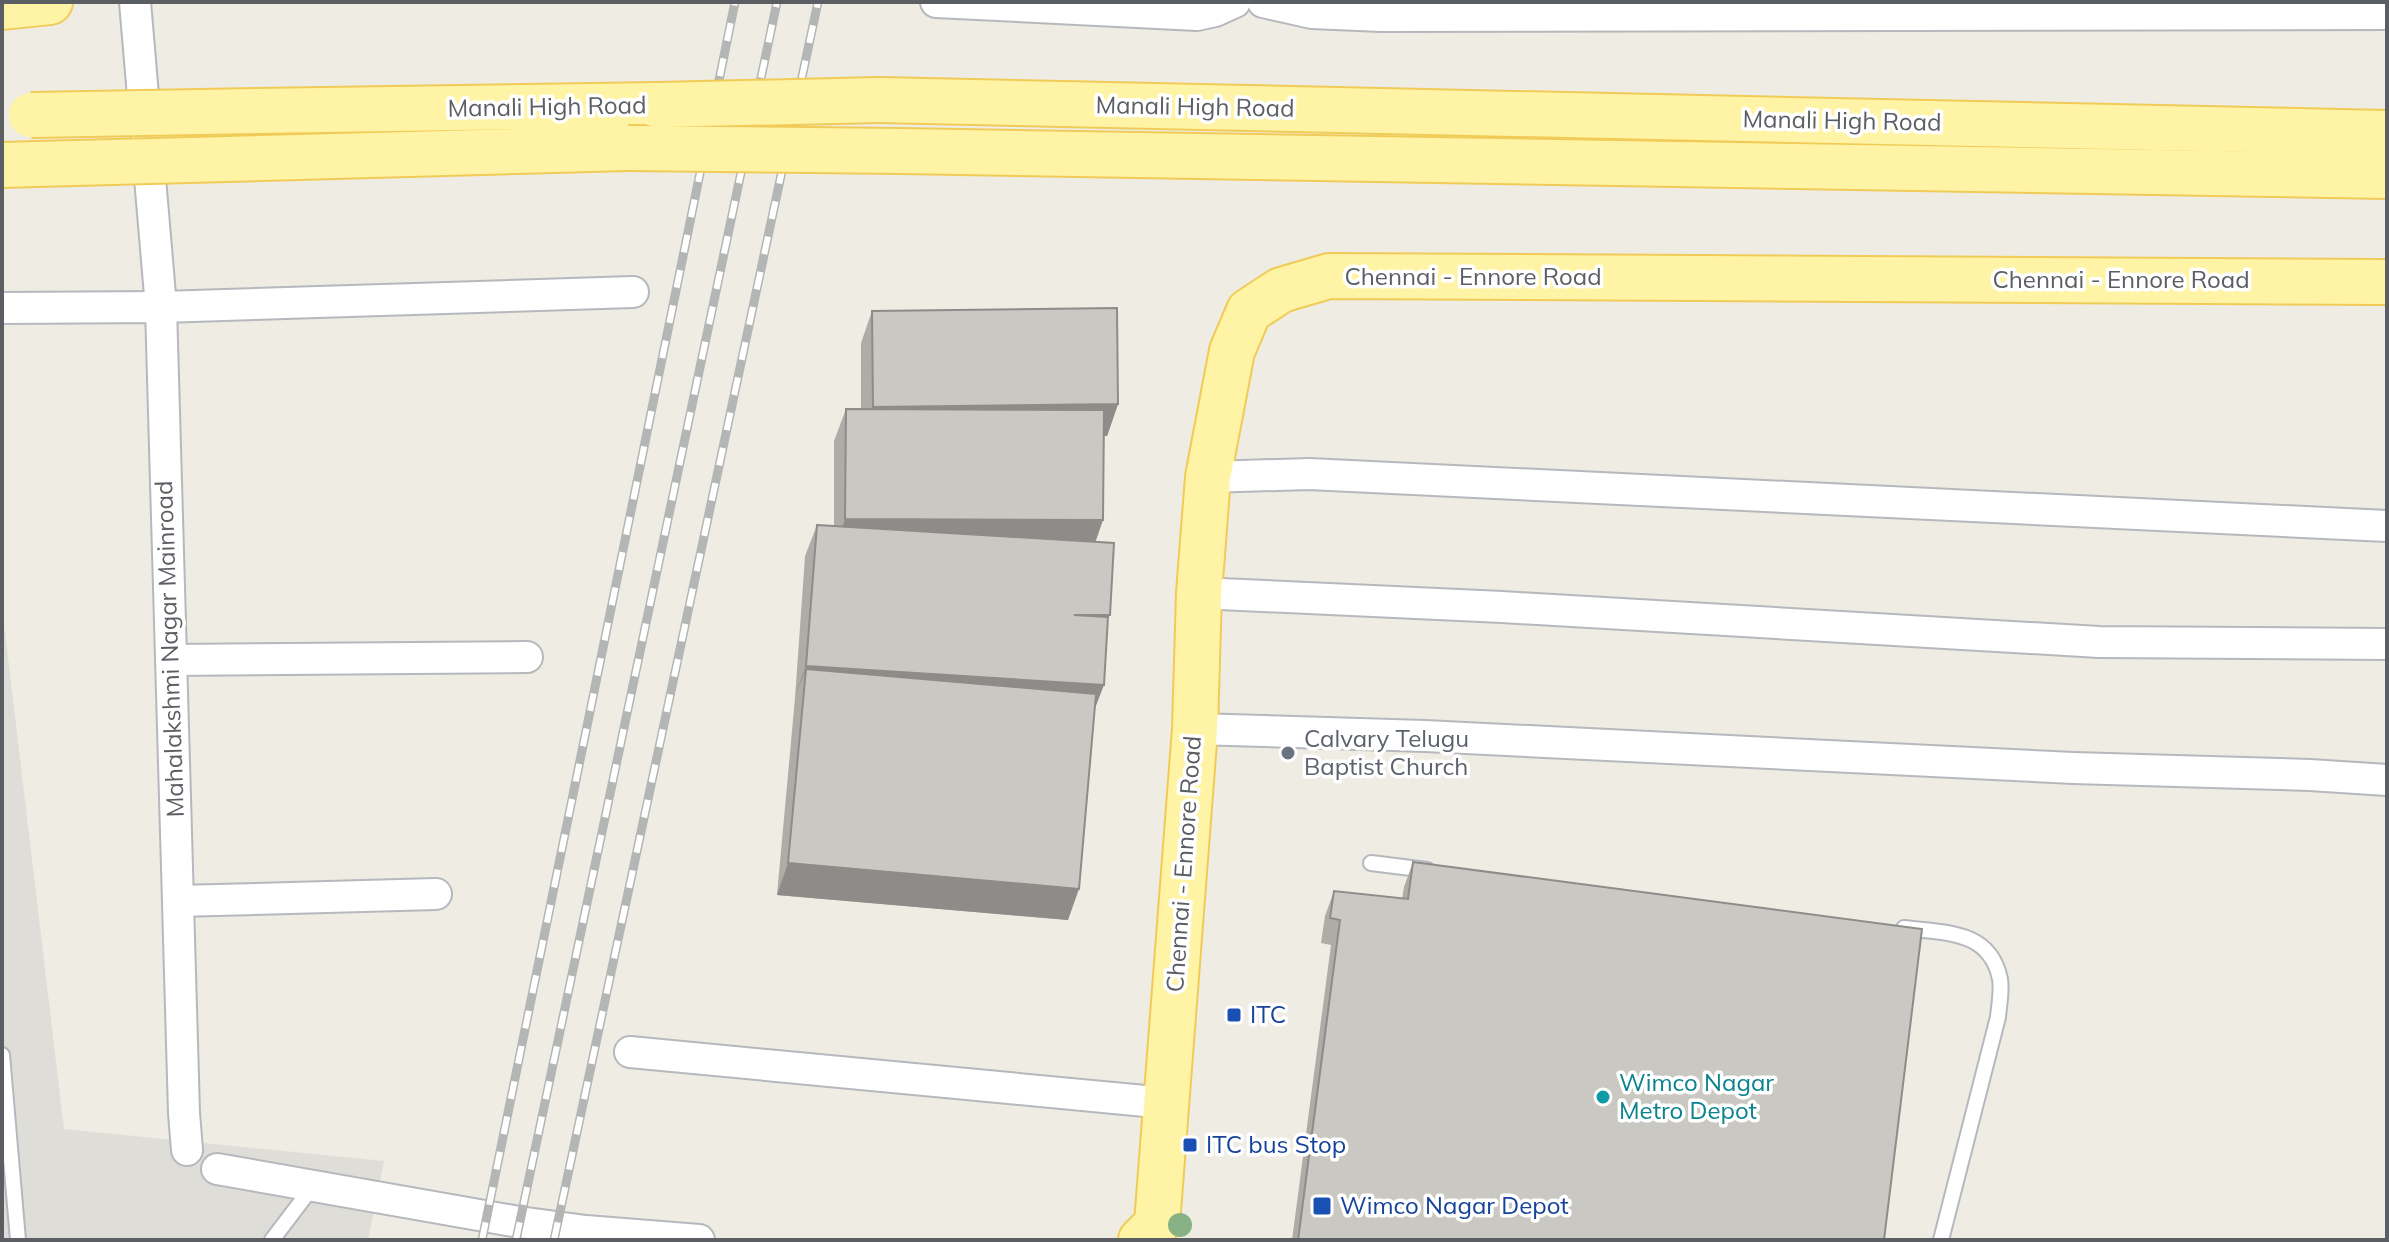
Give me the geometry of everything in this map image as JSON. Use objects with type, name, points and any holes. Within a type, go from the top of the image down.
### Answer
[{"type":"main road","points":[[2,7],[50,2]]},
{"type":"main road","name":"Manali High Road","points":[[16,115],[879,100],[2387,133]]},
{"type":"main road","name":"Manali High Road","points":[[19,164],[628,148],[2387,176]]},
{"type":"main road","name":"Chennai - Ennore Road","points":[[1153,1235],[1195,729],[1199,593],[1208,477],[1232,351],[1249,311],[1281,290],[1329,276],[2387,282]]},
{"type":"street","name":"Mahalakshmi Nagar Mainroad","points":[[135,2],[161,307],[187,1150]]},
{"type":"street","points":[[936,2],[1197,15],[1235,2]]},
{"type":"street","points":[[1263,2],[1312,13],[1381,16],[2387,14]]},
{"type":"street","points":[[2,308],[161,307],[633,292]]},
{"type":"street","points":[[1208,477],[1309,474],[2387,526]]},
{"type":"street","points":[[1199,593],[1502,607],[2099,642],[2387,644]]},
{"type":"street","points":[[171,660],[527,657]]},
{"type":"street","points":[[1195,729],[1441,737],[2387,780]]},
{"type":"street","points":[[178,901],[436,894]]},
{"type":"street","points":[[630,1052],[1166,1103]]},
{"type":"street","points":[[217,1169],[519,1222],[699,1240]]},
{"type":"lane","points":[[1371,863],[1449,873]]},
{"type":"lane","points":[[1889,926],[1952,934],[1973,940],[1991,955],[2000,981],[1998,1017],[1941,1240]]},
{"type":"lane","points":[[2,1055],[18,1240]]},
{"type":"lane","points":[[272,1240],[313,1186]]},
{"type":"shaded area","points":[[2,607],[64,1129],[384,1161],[368,1240],[2,1240]]},
{"type":"building","points":[[1117,308],[1118,404],[873,407],[872,311]]},
{"type":"building","points":[[846,409],[1104,410],[1103,520],[845,519]]},
{"type":"building","points":[[817,525],[1114,543],[1110,615],[1074,615],[1108,617],[1104,685],[806,666]]},
{"type":"building","points":[[806,669],[1096,694],[1079,889],[788,863]]},
{"type":"building","name":"Wimco Nagar Metro Depot","points":[[1413,862],[1922,929],[1884,1240],[1298,1240],[1340,920],[1330,918],[1334,891],[1408,899]]},
{"type":"railway","points":[[482,1240],[735,2]]},
{"type":"railway","points":[[516,1240],[777,2]]},
{"type":"railway","points":[[554,1240],[818,2]]},
{"type":"place","name":"Calvary Telugu Baptist Church","points":[[1288,753]]},
{"type":"place","name":"ITC","points":[[1234,1015]]},
{"type":"place","name":"Wimco Nagar Metro Depot","points":[[1603,1097]]},
{"type":"place","name":"ITC bus Stop","points":[[1190,1145]]},
{"type":"place","name":"Wimco Nagar Depot","points":[[1322,1206]]}]
